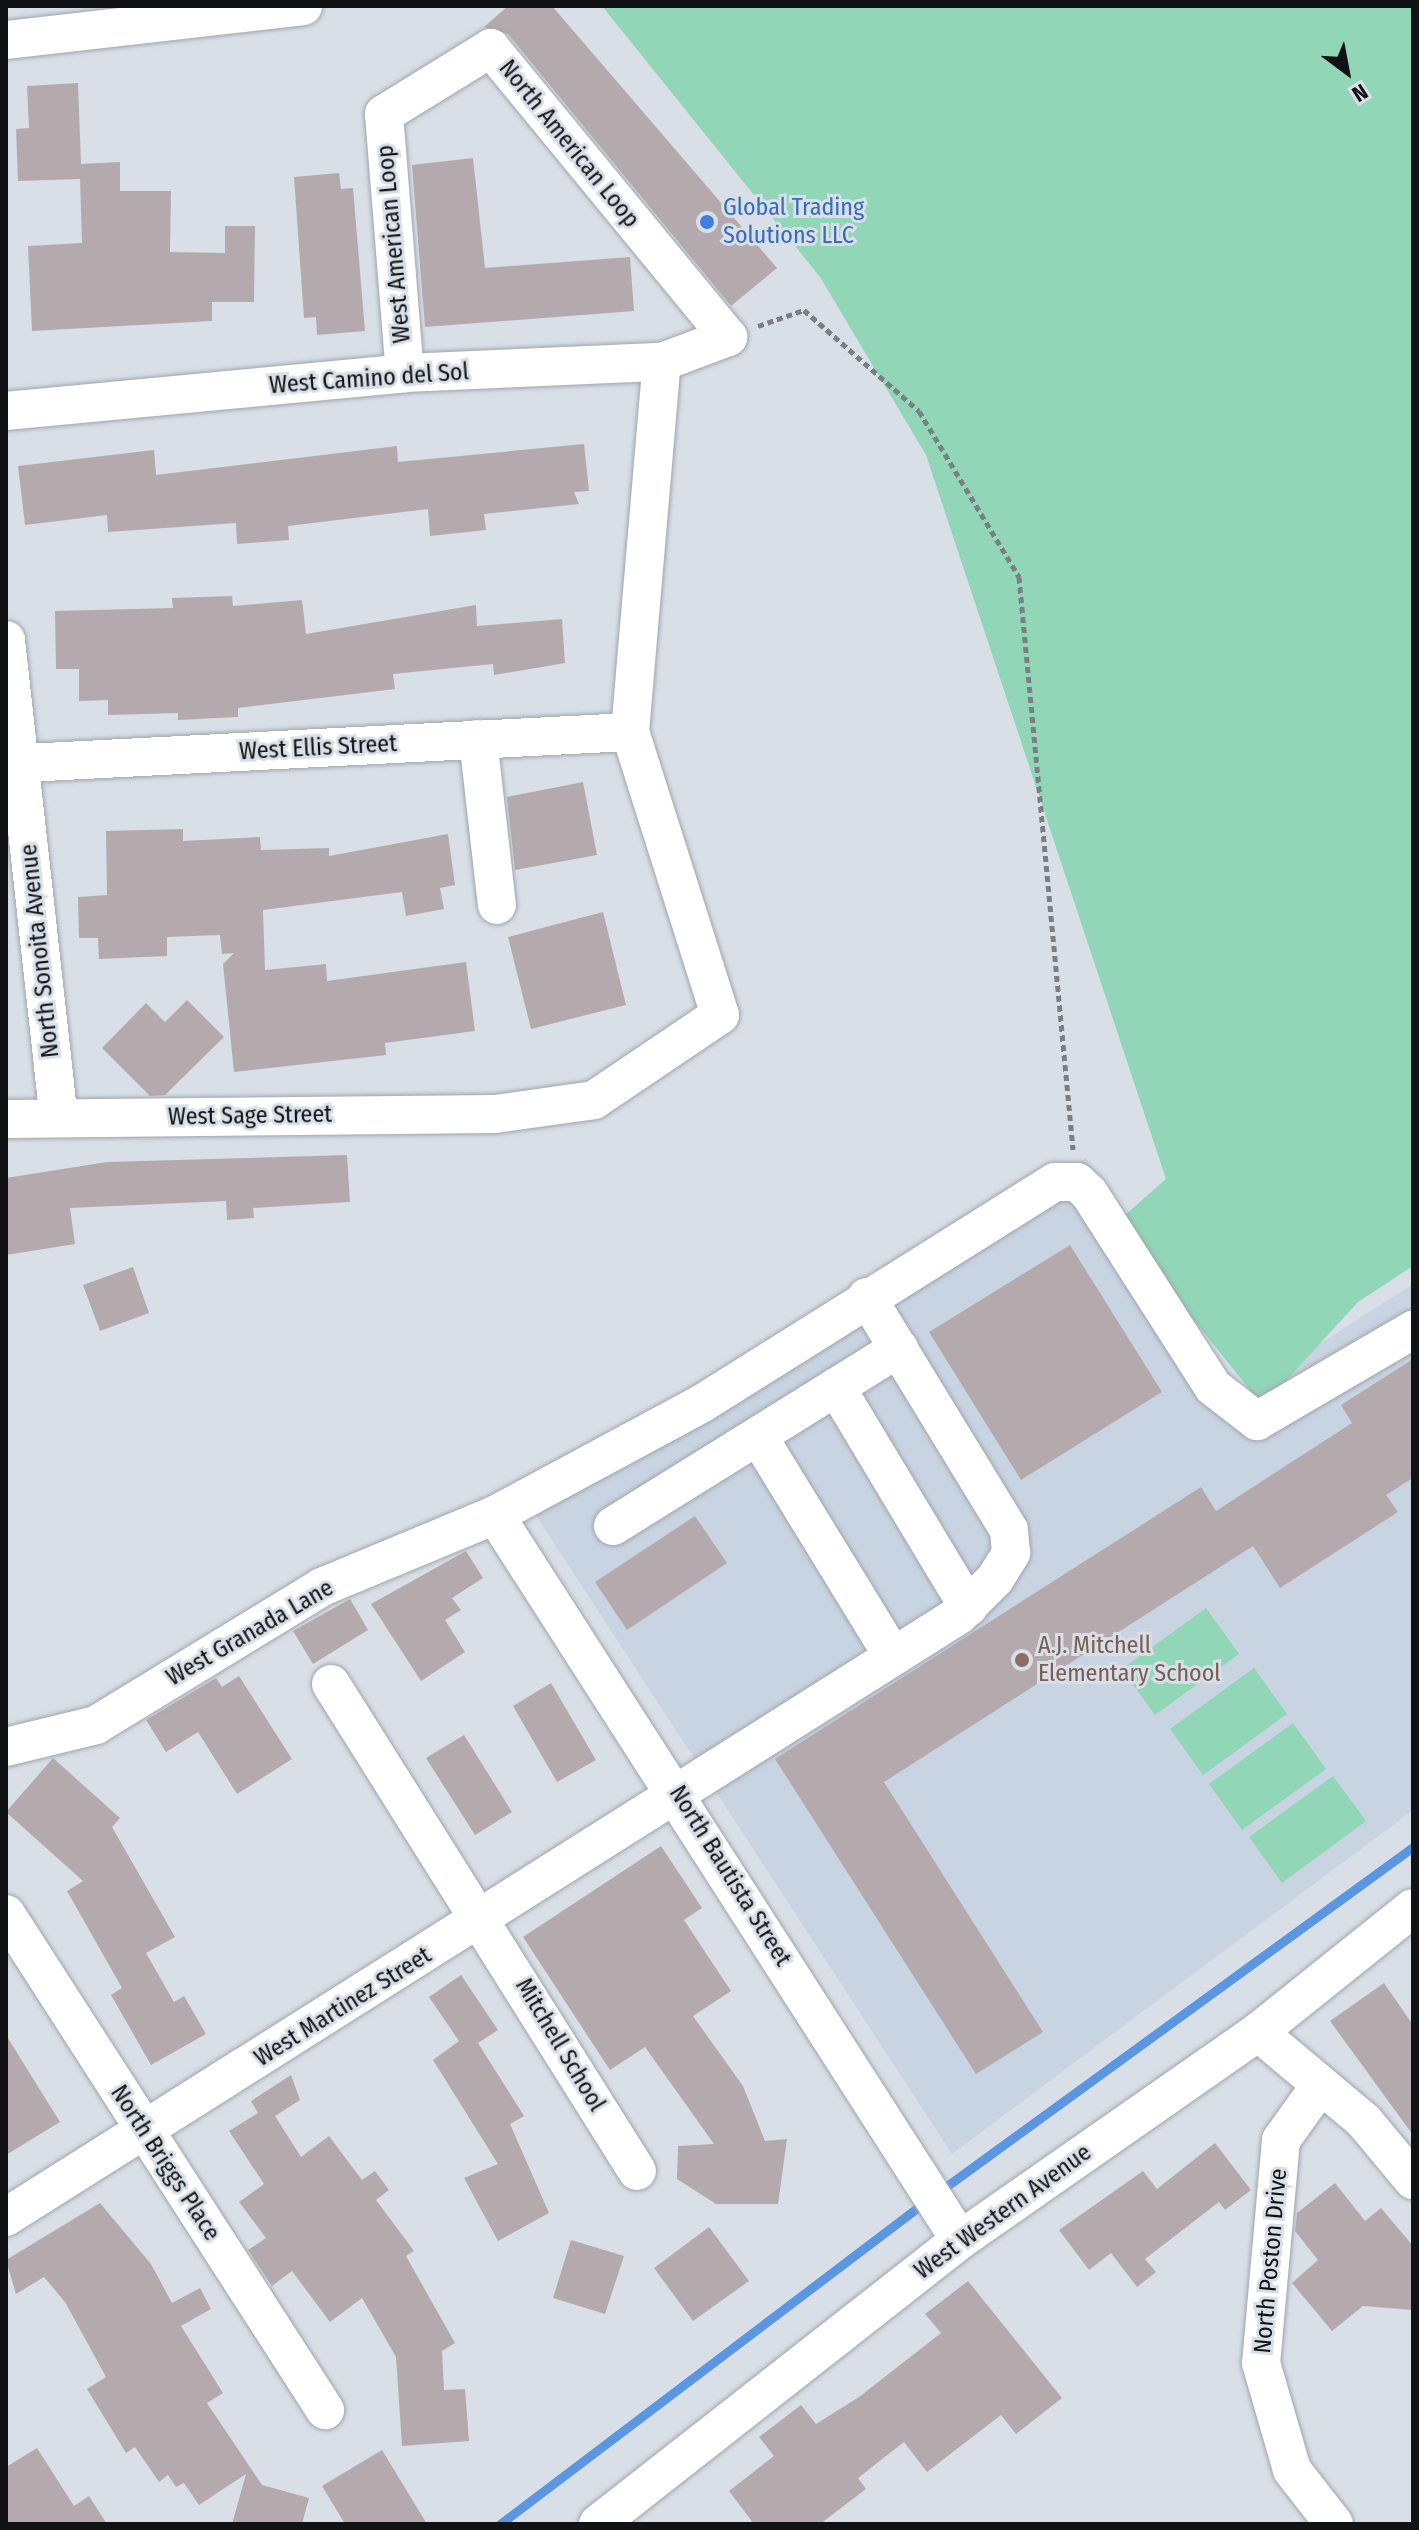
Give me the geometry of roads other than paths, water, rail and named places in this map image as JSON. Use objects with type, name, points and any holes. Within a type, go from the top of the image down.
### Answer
[{"type":"street","points":[[6,40],[303,6]]},
{"type":"street","name":"North American Loop","points":[[384,114],[491,48],[728,337]]},
{"type":"street","name":"West American Loop","points":[[384,114],[405,373]]},
{"type":"street","name":"West Camino del Sol","points":[[6,411],[405,373],[662,362],[728,337]]},
{"type":"street","points":[[630,732],[662,362]]},
{"type":"street","name":"North Sonoita Avenue","points":[[6,640],[13,764],[59,1118]]},
{"type":"street","name":"West Ellis Street","points":[[13,764],[630,732]]},
{"type":"street","name":"West Sage Street","points":[[6,1119],[495,1114],[594,1100],[720,1015],[630,732]]},
{"type":"street","points":[[478,739],[497,905]]},
{"type":"street","name":"West Granada Lane","points":[[6,1747],[96,1725],[322,1587],[495,1515],[701,1404],[1036,1189],[1077,1182],[1106,1215],[1213,1387],[1257,1421],[1413,1330]]},
{"type":"street","name":"West Martinez Street","points":[[6,2217],[483,1920],[677,1791],[968,1607],[1011,1553],[1009,1530],[867,1297]]},
{"type":"street","points":[[613,1526],[899,1348]]},
{"type":"street","points":[[836,1387],[968,1607]]},
{"type":"street","points":[[758,1436],[893,1656]]},
{"type":"street","name":"North Bautista Street","points":[[495,1515],[677,1791],[960,2240]]},
{"type":"street","name":"Mitchell School","points":[[331,1684],[483,1920],[637,2171]]},
{"type":"street","name":"West Western Avenue","points":[[598,2524],[960,2240],[1258,2032],[1413,1908]]},
{"type":"street","name":"North Briggs Place","points":[[6,1914],[325,2410]]},
{"type":"street","points":[[1258,2032],[1319,2087],[1364,2121],[1413,2180]]},
{"type":"street","name":"North Poston Drive","points":[[1319,2087],[1281,2140],[1261,2363],[1292,2470],[1334,2524]]},
{"type":"waterway","points":[[940,2191],[1413,1847]]},
{"type":"waterway","points":[[500,2524],[925,2202]]},
{"type":"place","name":"Global Trading Solutions LLC","points":[[707,222]]},
{"type":"place","name":"A.J. Mitchell Elementary School","points":[[1022,1660]]}]
